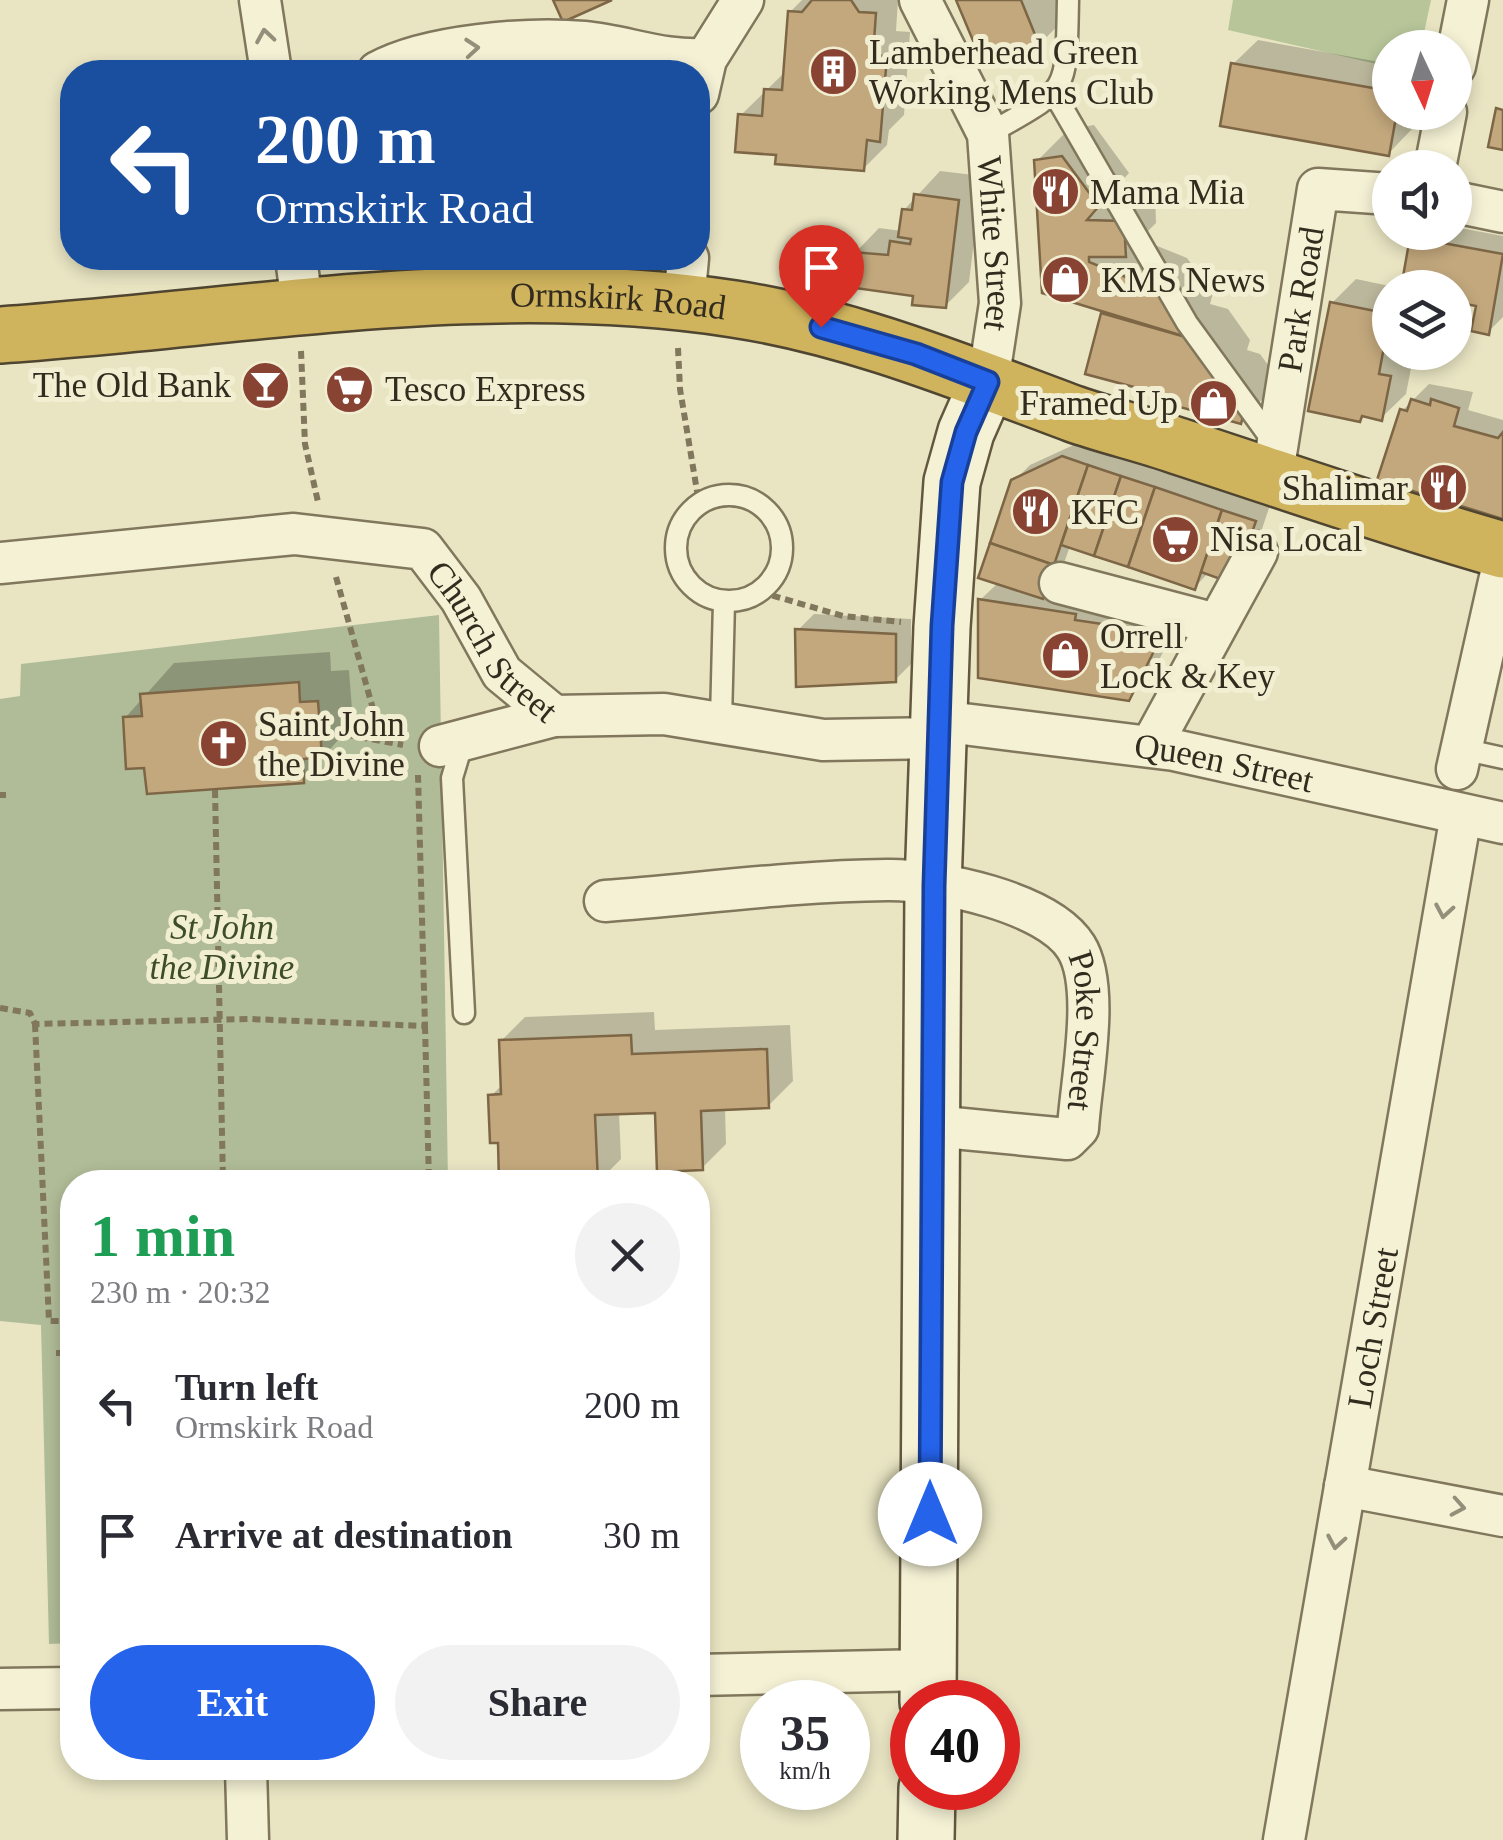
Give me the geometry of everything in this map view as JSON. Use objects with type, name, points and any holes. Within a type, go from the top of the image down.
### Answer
[{"type":"highway","name":"Ormskirk Road","points":[[0,335],[300,300],[686,280],[821,327],[916,354],[988,382],[1275,464],[1503,550]]},
{"type":"street","points":[[260,0],[269,60]]},
{"type":"street","points":[[710,61],[743,0]]},
{"type":"street","name":"White Street","points":[[920,0],[988,134],[1000,303],[988,382]]},
{"type":"street","points":[[1462,30],[1468,0]]},
{"type":"street","points":[[415,60],[442,51],[580,42],[658,60]]},
{"type":"street","name":"Park Road","points":[[1275,464],[1318,189],[1372,193]]},
{"type":"street","points":[[1472,206],[1503,212]]},
{"type":"street","points":[[928,1680],[934,886],[942,626],[952,482],[966,432],[988,382]]},
{"type":"street","name":"Church Street","points":[[0,563],[294,534],[423,549],[461,599],[502,673],[554,716],[664,714],[721,720],[823,740],[939,730]]},
{"type":"street","points":[[1151,746],[1257,552]]},
{"type":"street","points":[[1460,759],[1503,564]]},
{"type":"street","points":[[1060,584],[1216,624]]},
{"type":"street","points":[[435,750],[554,716]]},
{"type":"street","name":"Queen Street","points":[[939,730],[1151,746],[1503,823]]},
{"type":"street","name":"Loch Street","points":[[1284,1840],[1461,815]]},
{"type":"street","name":"Poke Street","points":[[605,901],[890,880],[997,898],[1050,920],[1076,946],[1088,980],[1078,1128],[1067,1138],[933,1126]]},
{"type":"street","points":[[1345,1486],[1503,1516]]},
{"type":"street","points":[[710,1676],[890,1684]]},
{"type":"street","points":[[0,1689],[60,1688]]},
{"type":"street","points":[[246,1780],[248,1840]]},
{"type":"street","points":[[926,1840],[927,1810]]},
{"type":"lane","points":[[988,134],[1055,95],[1067,69],[1068,0]]},
{"type":"lane","points":[[1055,95],[1187,323],[1275,464]]},
{"type":"lane","points":[[716,496],[752,500],[778,526],[783,544],[781,562],[760,592],[743,600],[724,602],[694,589],[677,562],[678,529],[699,503],[716,496]]},
{"type":"lane","points":[[721,720],[724,602]]},
{"type":"lane","points":[[435,750],[452,778],[464,1013]]},
{"type":"lane","points":[[1460,759],[1503,758]]},
{"type":"path","points":[[686,280],[678,339],[680,389],[699,503]]},
{"type":"path","points":[[300,300],[305,444],[382,741]]},
{"type":"path","points":[[760,592],[844,616],[942,626]]},
{"type":"path","points":[[320,730],[435,750],[425,1026],[428,1170]]},
{"type":"path","points":[[215,790],[223,1170]]},
{"type":"path","points":[[0,1008],[30,1012],[36,1024],[49,1322],[60,1322]]},
{"type":"path","points":[[36,1024],[218,1020],[425,1026]]},
{"type":"path","points":[[56,1353],[60,1353]]},
{"type":"green space","points":[[1233,0],[1431,0],[1425,30],[1372,30],[1372,63],[1228,30]]},
{"type":"green space","name":"St John the Divine","points":[[439,615],[448,1170],[60,1170],[60,1644],[49,1644],[41,1325],[0,1321],[0,699],[20,696],[21,664]]},
{"type":"building","points":[[553,0],[612,0],[563,22]]},
{"type":"building","name":"Lamberhead Green Working Mens Club","points":[[812,0],[851,0],[859,12],[876,13],[873,55],[887,56],[880,142],[867,140],[864,171],[775,164],[776,155],[735,152],[738,114],[762,116],[764,89],[782,90],[788,11],[802,12]]},
{"type":"building","points":[[956,0],[1021,0],[1040,47],[982,62]]},
{"type":"building","points":[[1231,63],[1372,88],[1372,130],[1394,130],[1390,150],[1372,153],[1220,126]]},
{"type":"building","points":[[1496,108],[1503,110],[1503,150],[1488,147]]},
{"type":"building","points":[[1062,156],[1099,206],[1087,220],[1124,221],[1126,257],[1089,257],[1089,262],[1155,289],[1183,326],[1180,335],[1042,293],[1034,160]]},
{"type":"building","points":[[914,194],[959,200],[946,308],[912,305],[913,296],[848,287],[853,252],[888,255],[890,241],[910,244],[911,239],[898,237],[902,209],[912,210]]},
{"type":"building","points":[[1472,248],[1503,254],[1489,335],[1472,331],[1476,306],[1472,305],[1472,270],[1404,270],[1408,250]]},
{"type":"building","points":[[1330,302],[1372,310],[1372,370],[1391,376],[1382,421],[1362,416],[1360,422],[1308,411]]},
{"type":"building","points":[[1101,313],[1196,340],[1219,373],[1217,381],[1228,385],[1245,409],[1241,424],[1158,401],[1160,394],[1085,374]]},
{"type":"building","points":[[1411,399],[1430,405],[1431,399],[1459,408],[1454,426],[1498,438],[1503,432],[1503,519],[1377,480],[1400,409],[1407,411]]},
{"type":"building","name":"KFC","points":[[1062,456],[1088,465],[1054,565],[990,543],[1011,480]]},
{"type":"building","points":[[1088,465],[1121,476],[1094,556],[1061,545]]},
{"type":"building","points":[[1121,476],[1155,487],[1128,567],[1094,556]]},
{"type":"building","name":"Nisa Local","points":[[1155,487],[1222,510],[1195,590],[1128,567]]},
{"type":"building","points":[[1222,510],[1256,521],[1234,584],[1201,572]]},
{"type":"building","points":[[990,543],[1054,565],[1043,599],[978,578]]},
{"type":"building","name":"Orrell Lock & Key","points":[[978,599],[1076,614],[1075,620],[1163,633],[1129,701],[978,678]]},
{"type":"building","points":[[795,629],[896,634],[896,682],[796,687]]},
{"type":"building","name":"Saint John the Divine","points":[[299,682],[300,702],[318,701],[322,757],[303,759],[304,783],[147,794],[144,768],[126,769],[123,717],[142,716],[140,694]]},
{"type":"building","points":[[631,1035],[632,1054],[767,1049],[769,1108],[701,1111],[703,1170],[657,1170],[655,1113],[595,1115],[597,1170],[499,1170],[498,1143],[490,1143],[488,1095],[501,1094],[499,1040]]},
{"type":"place","name":"Lamberhead Green Working Mens Club","points":[[834,72]]},
{"type":"place","name":"Mama Mia","points":[[1055,192]]},
{"type":"place","name":"KMS News","points":[[1066,280]]},
{"type":"place","name":"The Old Bank","points":[[266,385]]},
{"type":"place","name":"Tesco Express","points":[[350,389]]},
{"type":"place","name":"Framed Up","points":[[1213,403]]},
{"type":"place","name":"Shalimar","points":[[1443,488]]},
{"type":"place","name":"KFC","points":[[1036,512]]},
{"type":"place","name":"Nisa Local","points":[[1175,539]]},
{"type":"place","name":"Orrell Lock & Key","points":[[1065,656]]},
{"type":"place","name":"Saint John the Divine","points":[[223,744]]},
{"type":"route","points":[[821,327],[916,354],[988,382],[966,432],[952,482],[942,626],[934,886],[930,1514]]}]
